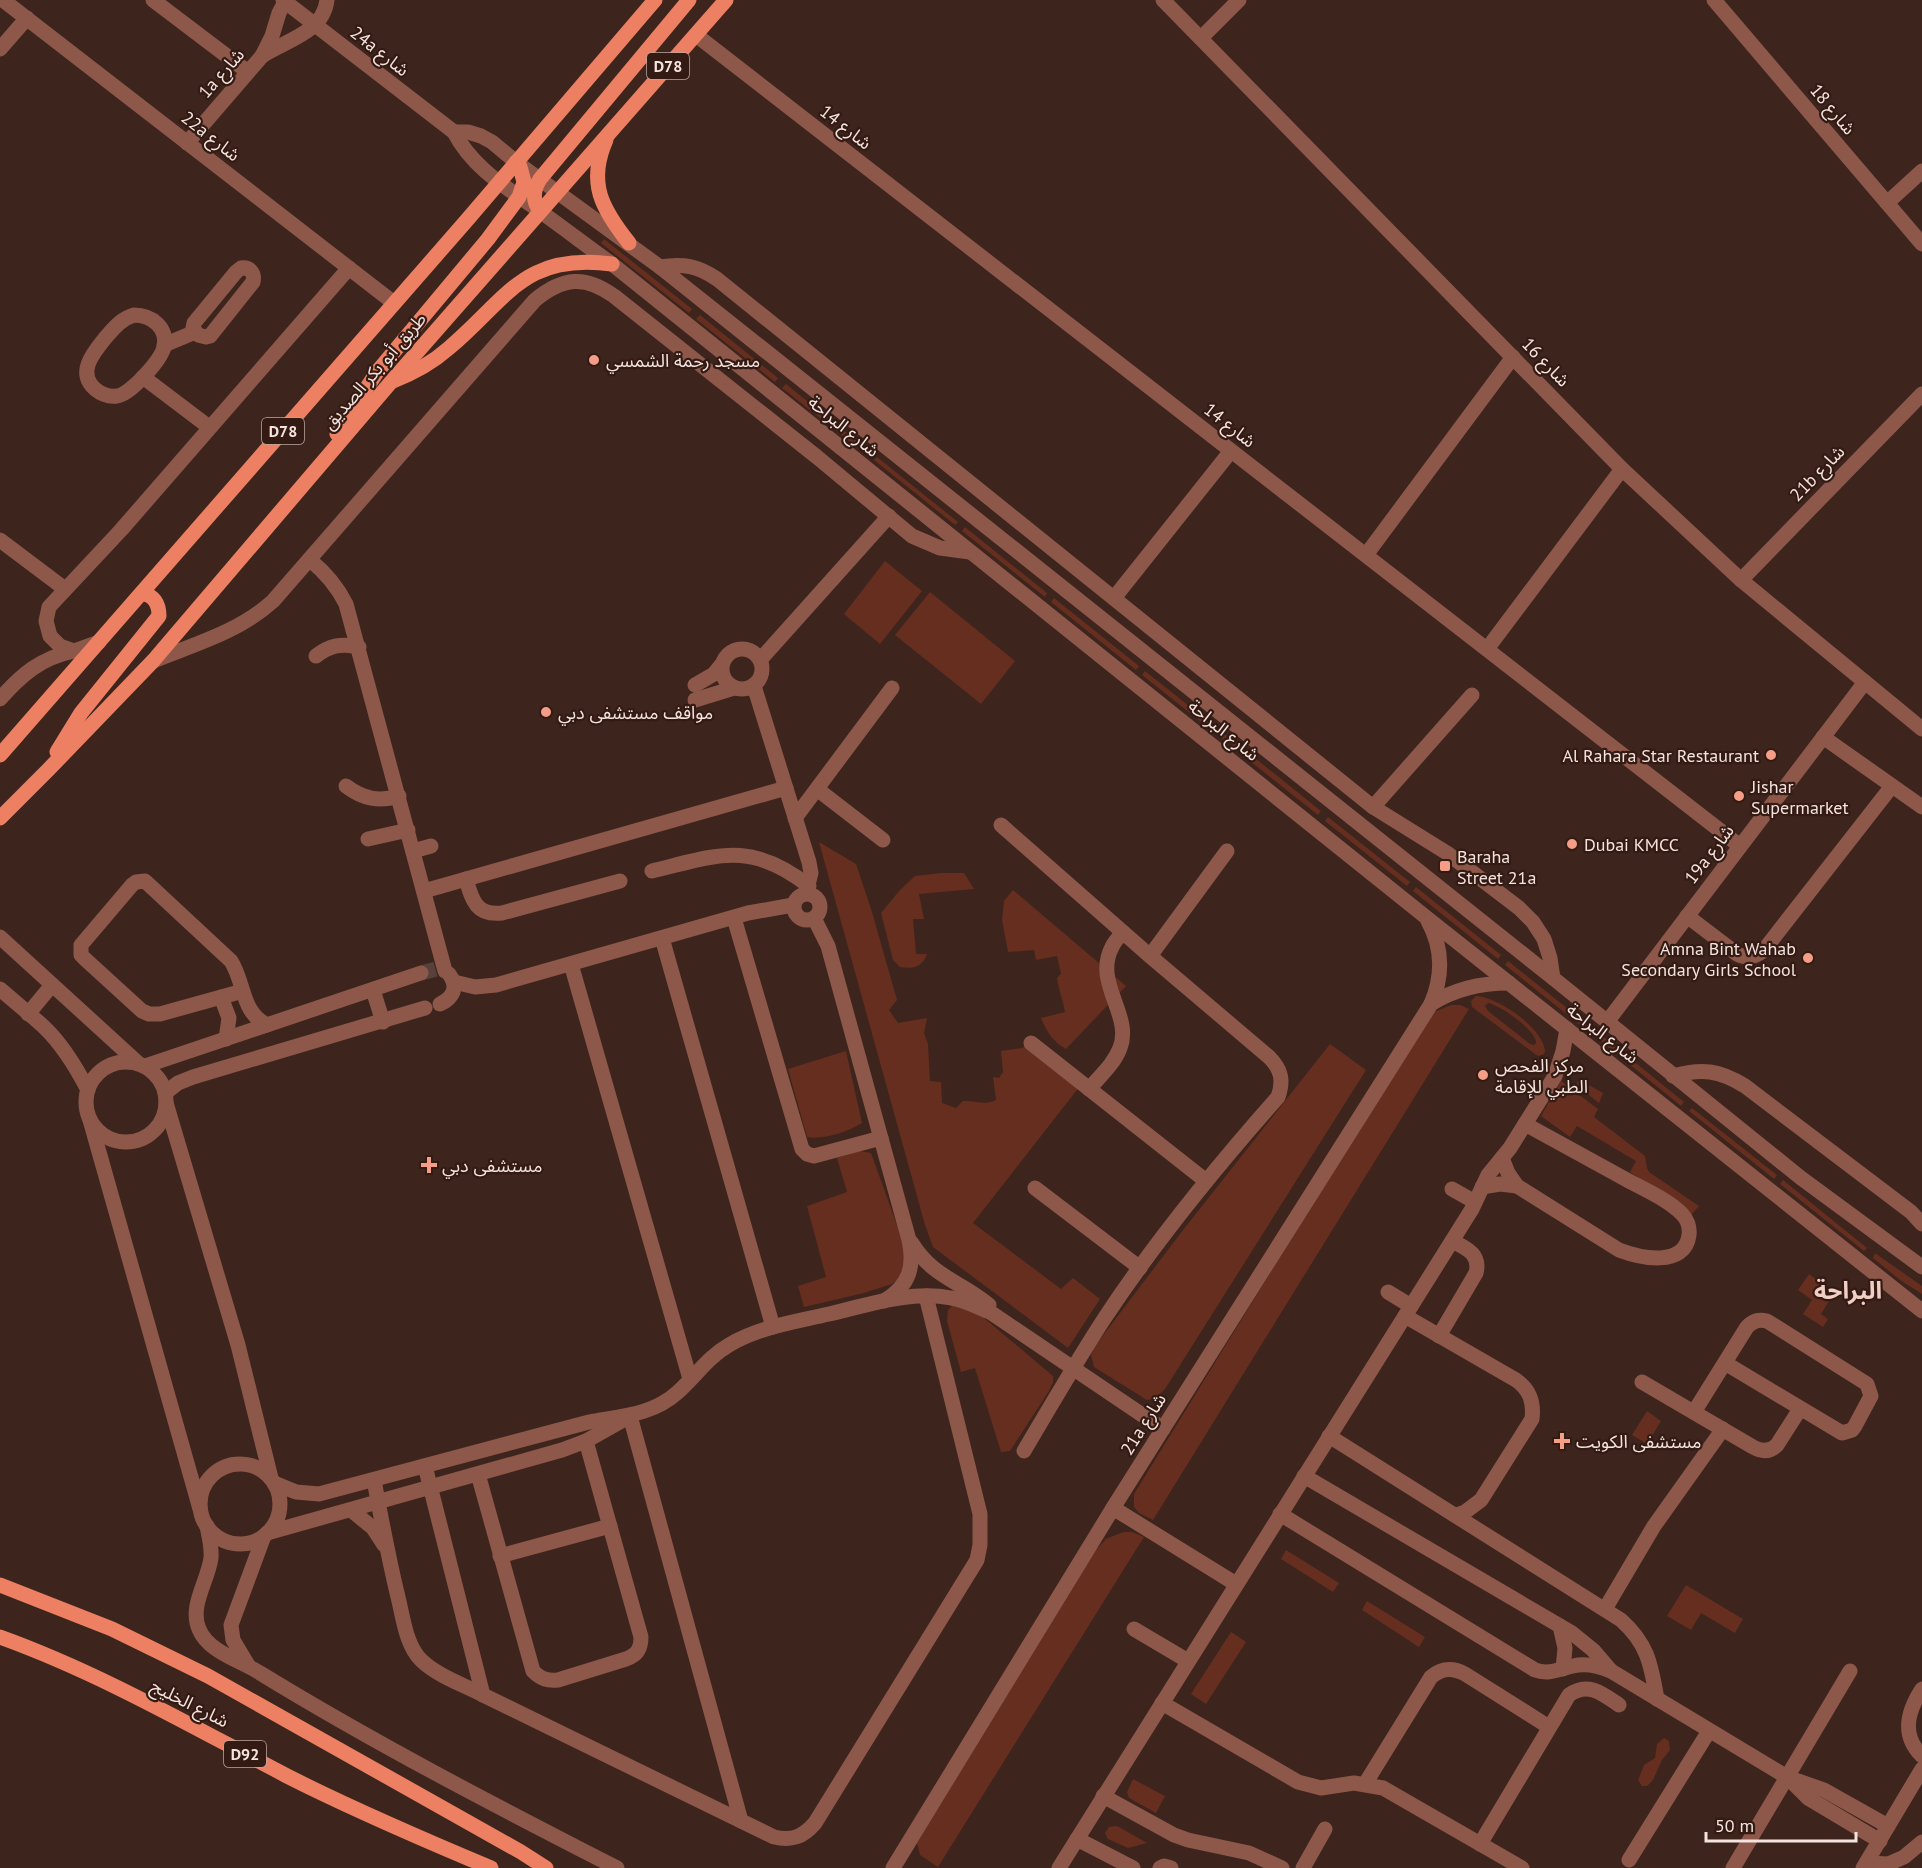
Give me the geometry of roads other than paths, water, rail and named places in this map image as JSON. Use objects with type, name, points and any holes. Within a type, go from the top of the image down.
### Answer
[{"type":"main road","name":"طريق أبو بكر الصديق","points":[[0,755],[655,0]]},
{"type":"main road","points":[[540,211],[534,198],[536,185],[540,178],[689,0]]},
{"type":"main road","name":"طريق أبو بكر الصديق","points":[[0,818],[153,661],[391,382],[726,0]]},
{"type":"main road","points":[[610,132],[602,150],[596,178],[604,209],[629,243]]},
{"type":"main road","points":[[554,161],[555,174],[563,178],[572,175]]},
{"type":"main road","points":[[321,463],[344,421],[377,372],[488,239],[519,197],[524,182],[520,167],[516,162]]},
{"type":"main road","points":[[391,382],[412,373],[450,348],[510,289],[528,276],[548,267],[569,262],[591,261],[612,264]]},
{"type":"main road","points":[[48,770],[81,713],[159,616],[156,600],[142,593]]},
{"type":"main road","points":[[0,1585],[112,1629],[208,1676],[546,1868]]},
{"type":"main road","name":"شارع الخليج","points":[[3,1640],[110,1684],[291,1778],[491,1868]]},
{"type":"street","name":"22a شارع","points":[[3,0],[394,303]]},
{"type":"street","points":[[153,0],[248,72]]},
{"type":"street","name":"1a شارع","points":[[187,143],[262,56],[272,36],[284,0]]},
{"type":"street","name":"24a شارع","points":[[284,0],[454,132],[474,162],[499,182]]},
{"type":"street","points":[[316,25],[323,16],[327,0]]},
{"type":"street","name":"شارع 16","points":[[1163,0],[1622,469],[1741,580],[1922,729]]},
{"type":"street","points":[[1201,38],[1239,0]]},
{"type":"street","name":"شارع 18","points":[[1714,0],[1922,244]]},
{"type":"street","points":[[0,49],[27,18]]},
{"type":"street","name":"1a شارع","points":[[262,56],[305,34],[316,25]]},
{"type":"street","name":"شارع 14","points":[[696,35],[1740,846]]},
{"type":"street","name":"24a شارع","points":[[454,132],[468,132],[482,136],[516,162]]},
{"type":"street","name":"شارع البراحة","points":[[516,162],[660,267],[1673,1076],[1846,1213],[1922,1267]]},
{"type":"street","points":[[1887,203],[1922,171]]},
{"type":"street","name":"شارع البراحة","points":[[499,182],[612,264],[1427,918],[1922,1311]]},
{"type":"street","points":[[565,230],[564,220],[567,215],[581,208]]},
{"type":"street","points":[[660,267],[675,264],[705,270],[1373,807],[1447,853],[1519,908],[1533,922],[1544,939],[1551,958],[1553,978]]},
{"type":"street","points":[[241,268],[251,271],[253,282],[213,332],[206,337],[195,332],[194,323],[236,272],[241,268]]},
{"type":"street","points":[[74,651],[60,646],[50,636],[46,621],[49,607],[120,530],[349,268]]},
{"type":"street","points":[[153,661],[245,623],[260,614],[310,560],[535,300],[548,289],[565,282],[591,283],[600,286],[614,296],[817,457],[912,536],[940,548],[970,552]]},
{"type":"street","points":[[134,315],[143,315],[157,322],[164,337],[160,355],[143,377],[127,394],[118,396],[100,393],[88,379],[88,360],[93,352],[120,321],[134,315]]},
{"type":"street","points":[[164,345],[195,332]]},
{"type":"street","points":[[1366,555],[1514,357]]},
{"type":"street","points":[[143,377],[209,427]]},
{"type":"street","name":"21b شارع","points":[[1741,580],[1922,394]]},
{"type":"street","points":[[805,419],[817,457]]},
{"type":"street","points":[[1114,598],[1231,451]]},
{"type":"street","points":[[1487,649],[1622,469]]},
{"type":"street","points":[[760,660],[889,516]]},
{"type":"street","points":[[0,540],[65,589]]},
{"type":"street","points":[[90,1120],[105,1136],[125,1142],[137,1141],[149,1136],[161,1122],[166,1098],[178,1083],[433,1006],[451,997],[454,990],[439,974],[424,891],[346,604],[337,587],[310,560]]},
{"type":"street","points":[[0,699],[16,681],[43,661],[99,642]]},
{"type":"street","points":[[316,656],[332,646],[341,644],[359,647]]},
{"type":"street","points":[[722,664],[695,693],[734,688],[748,689],[754,686],[762,674],[760,660],[747,650],[731,651],[722,664],[723,678],[734,688]]},
{"type":"street","name":"19a شارع","points":[[1607,1022],[1865,682]]},
{"type":"street","points":[[754,686],[811,873],[808,890],[798,897],[793,905]]},
{"type":"street","points":[[795,818],[892,688]]},
{"type":"street","points":[[1373,807],[1472,695]]},
{"type":"street","points":[[1823,737],[1922,807]]},
{"type":"street","points":[[346,786],[371,799],[390,799],[399,796]]},
{"type":"street","points":[[1687,916],[1737,954],[1744,957],[1758,955],[1892,786]]},
{"type":"street","points":[[424,891],[786,788]]},
{"type":"street","points":[[817,789],[883,840]]},
{"type":"street","points":[[1001,825],[1269,1057],[1277,1065],[1282,1086],[1278,1097],[1206,1181],[1140,1268],[1073,1368],[1024,1451]]},
{"type":"street","points":[[368,839],[408,830]]},
{"type":"street","points":[[413,850],[431,846]]},
{"type":"street","points":[[1150,956],[1227,851]]},
{"type":"street","points":[[652,871],[720,855],[758,858],[794,874],[819,901],[820,911],[814,918],[806,920],[798,917],[793,905]]},
{"type":"street","points":[[466,879],[471,898],[476,906],[484,912],[493,914],[620,881]]},
{"type":"street","points":[[243,991],[160,1014],[149,1014],[142,1011],[81,955],[81,945],[132,885],[145,881],[231,961],[238,974],[250,1011],[260,1022],[267,1025]]},
{"type":"street","points":[[617,1868],[417,1765],[248,1665],[214,1648],[204,1639],[198,1628],[196,1615],[211,1557],[207,1526],[200,1509],[87,1110],[88,1090],[92,1080],[107,1066],[127,1062],[141,1065],[373,990],[439,974],[475,987],[496,986],[763,909],[793,905]]},
{"type":"street","points":[[734,918],[802,1149],[814,1156],[881,1138]]},
{"type":"street","points":[[814,918],[828,946],[912,1254],[905,1283],[895,1294],[882,1302]]},
{"type":"street","name":"21a شارع","points":[[893,1868],[1113,1508],[1431,1004],[1438,986],[1440,964],[1437,940],[1427,918]]},
{"type":"street","points":[[1089,1089],[1116,1058],[1121,1046],[1123,1032],[1109,987],[1106,967],[1111,947],[1123,932]]},
{"type":"street","points":[[0,937],[158,1078],[166,1098],[279,1496],[279,1510],[275,1523],[265,1535],[231,1625],[233,1640],[248,1665]]},
{"type":"street","points":[[662,938],[773,1327]]},
{"type":"street","points":[[571,964],[690,1379]]},
{"type":"street","points":[[1431,1004],[1464,988],[1509,983]]},
{"type":"street","points":[[28,1014],[52,985]]},
{"type":"street","points":[[0,990],[58,1042],[88,1090]]},
{"type":"street","points":[[373,990],[383,1022]]},
{"type":"street","points":[[221,997],[229,1018],[226,1039]]},
{"type":"street","points":[[1059,1868],[1452,1241],[1488,1175],[1502,1158],[1555,1076],[1568,1029]]},
{"type":"street","points":[[1031,1043],[1206,1181]]},
{"type":"street","points":[[1673,1076],[1691,1071],[1710,1071],[1729,1076],[1911,1212],[1922,1224]]},
{"type":"street","points":[[1502,1158],[1517,1186],[1619,1250],[1656,1258],[1674,1256],[1686,1245],[1689,1229],[1683,1215],[1671,1206],[1525,1124]]},
{"type":"street","points":[[1482,1187],[1500,1184],[1517,1186]]},
{"type":"street","points":[[1035,1188],[1140,1268]]},
{"type":"street","points":[[1452,1189],[1475,1202]]},
{"type":"street","points":[[909,1240],[927,1264],[939,1274],[982,1299],[1008,1324]]},
{"type":"street","points":[[1439,1336],[1478,1267],[1471,1251],[1452,1241]]},
{"type":"street","points":[[1388,1292],[1439,1336],[1523,1385],[1532,1399],[1532,1419],[1487,1492],[1474,1507],[1456,1515]]},
{"type":"street","points":[[200,1509],[203,1487],[209,1478],[224,1467],[240,1463],[251,1465],[262,1470],[273,1481],[296,1492],[319,1494],[589,1422],[648,1411],[664,1403],[707,1361],[727,1346],[749,1334],[882,1302],[926,1296],[951,1298],[971,1304],[1008,1324],[1163,1429]]},
{"type":"street","points":[[374,1480],[408,1638],[414,1652],[423,1662],[483,1695],[774,1837],[797,1838],[815,1823],[977,1560],[980,1545],[980,1514],[926,1296]]},
{"type":"street","points":[[1694,1412],[1747,1328],[1751,1323],[1762,1320],[1862,1380],[1867,1384],[1871,1396],[1855,1426],[1847,1432],[1837,1431],[1725,1363]]},
{"type":"street","points":[[1642,1382],[1758,1450],[1769,1450],[1778,1445],[1800,1409]]},
{"type":"street","points":[[630,1416],[741,1821]]},
{"type":"street","points":[[207,1526],[215,1536],[233,1543],[252,1542],[265,1535],[562,1450],[586,1441],[630,1416]]},
{"type":"street","points":[[1605,1608],[1654,1526],[1723,1429]]},
{"type":"street","points":[[1329,1436],[1605,1608],[1629,1627],[1642,1644],[1651,1665],[1657,1699]]},
{"type":"street","points":[[478,1474],[533,1671],[548,1681],[558,1680],[633,1656],[641,1645],[641,1637],[586,1441]]},
{"type":"street","points":[[425,1466],[483,1695]]},
{"type":"street","points":[[1304,1476],[1560,1626],[1588,1645],[1611,1671]]},
{"type":"street","points":[[1113,1508],[1236,1584]]},
{"type":"street","points":[[351,1510],[373,1528],[388,1553]]},
{"type":"street","points":[[1280,1514],[1535,1670],[1549,1673],[1582,1665],[1602,1667],[1787,1777],[1824,1790],[1888,1826]]},
{"type":"street","points":[[500,1556],[610,1526]]},
{"type":"street","points":[[1560,1626],[1565,1648],[1563,1669]]},
{"type":"street","points":[[1134,1629],[1188,1661]]},
{"type":"street","points":[[1365,1784],[1431,1677],[1444,1669],[1458,1670],[1549,1727]]},
{"type":"street","points":[[1733,1868],[1850,1671]]},
{"type":"street","points":[[1480,1844],[1569,1695],[1579,1689],[1597,1690],[1619,1705]]},
{"type":"street","points":[[1922,1689],[1910,1713],[1908,1725],[1915,1749],[1922,1756]]},
{"type":"street","points":[[1162,1703],[1298,1782],[1321,1788],[1354,1783],[1365,1784],[1391,1792],[1522,1868]]},
{"type":"street","points":[[1629,1860],[1709,1731]]},
{"type":"street","points":[[1865,1865],[1922,1769]]},
{"type":"street","points":[[1787,1777],[1808,1798],[1880,1841]]},
{"type":"street","points":[[1103,1796],[1174,1835],[1249,1853],[1282,1868]]},
{"type":"street","points":[[1303,1868],[1325,1829]]},
{"type":"street","points":[[1077,1839],[1133,1868]]},
{"type":"street","points":[[1865,1865],[1888,1864],[1904,1857],[1922,1842]]},
{"type":"street","points":[[1160,1868],[1164,1866],[1171,1868]]},
{"type":"tunnel","points":[[421,973],[436,969]]},
{"type":"place","name":"مسجد رحمة الشمسي","points":[[594,360]]},
{"type":"place","name":"مواقف مستشفى دبي","points":[[546,712]]},
{"type":"place","name":"Al Rahara Star Restaurant","points":[[1771,755]]},
{"type":"place","name":"Jishar Supermarket","points":[[1739,796]]},
{"type":"place","name":"Dubai KMCC","points":[[1572,844]]},
{"type":"place","name":"Baraha Street 21a","points":[[1445,866]]},
{"type":"place","name":"Amna Bint Wahab Secondary Girls School","points":[[1808,958]]},
{"type":"place","name":"مركز الفحص الطبي للإقامة","points":[[1483,1075]]},
{"type":"place","name":"مستشفى دبي","points":[[429,1165]]},
{"type":"place","name":"مستشفى الكويت","points":[[1562,1441]]},
{"type":"district","name":"البراحة","points":[[1848,1290]]}]
